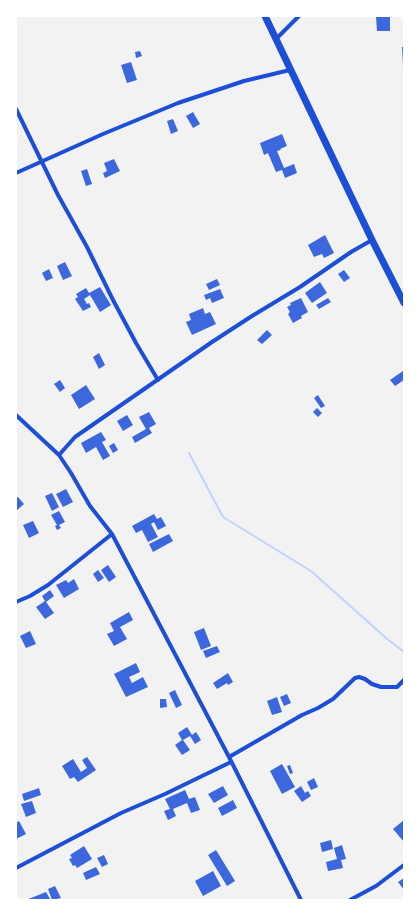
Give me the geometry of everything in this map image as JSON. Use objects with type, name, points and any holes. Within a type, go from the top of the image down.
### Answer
[{"type":"highway","points":[[265,16],[372,240],[404,303]]},
{"type":"street","points":[[276,39],[299,16]]},
{"type":"street","points":[[16,173],[103,134],[178,103],[244,81],[290,70]]},
{"type":"street","points":[[16,109],[58,195],[87,247],[113,300],[158,380]]},
{"type":"street","points":[[59,456],[75,437],[252,316],[372,240]]},
{"type":"street","points":[[16,415],[59,456],[71,473],[90,506],[112,534],[230,759],[301,900]]},
{"type":"street","points":[[16,602],[30,596],[48,585],[112,534]]},
{"type":"street","points":[[16,868],[122,813],[165,794],[230,759],[302,715],[333,699],[355,678],[360,677],[381,687],[397,687],[404,680]]},
{"type":"street","points":[[350,900],[376,886],[404,865]]},
{"type":"building","points":[[376,16],[390,16],[390,31],[377,31]]},
{"type":"building","points":[[402,47],[404,47],[404,66],[403,66]]},
{"type":"building","points":[[140,51],[142,56],[136,58],[135,52]]},
{"type":"building","points":[[131,62],[137,80],[127,83],[121,65]]},
{"type":"building","points":[[193,112],[200,124],[193,128],[186,116]]},
{"type":"building","points":[[173,119],[178,131],[171,134],[167,121]]},
{"type":"building","points":[[282,134],[287,146],[277,151],[284,168],[294,164],[297,173],[285,178],[282,170],[276,172],[268,153],[264,155],[260,143]]},
{"type":"building","points":[[114,159],[120,171],[105,178],[103,173],[107,171],[104,163]]},
{"type":"building","points":[[87,169],[92,184],[86,186],[81,171]]},
{"type":"building","points":[[325,235],[334,253],[324,258],[322,254],[314,257],[308,245]]},
{"type":"building","points":[[65,262],[72,276],[63,280],[57,266]]},
{"type":"building","points":[[49,269],[53,278],[46,281],[42,273]]},
{"type":"building","points":[[344,270],[350,278],[344,282],[338,274]]},
{"type":"building","points":[[217,279],[220,285],[209,290],[206,284]]},
{"type":"building","points":[[320,282],[327,293],[312,303],[305,293]]},
{"type":"building","points":[[100,287],[111,305],[100,312],[90,295],[84,299],[91,307],[83,311],[75,299],[78,297],[76,294],[86,288],[89,293]]},
{"type":"building","points":[[220,289],[224,298],[212,303],[210,298],[206,300],[204,295]]},
{"type":"building","points":[[301,298],[308,312],[301,316],[302,318],[293,323],[288,314],[290,312],[287,307],[291,305],[290,303]]},
{"type":"building","points":[[328,298],[331,302],[319,309],[316,305]]},
{"type":"building","points":[[203,308],[205,314],[210,312],[216,324],[192,335],[186,322],[191,320],[189,314]]},
{"type":"building","points":[[267,330],[272,335],[262,344],[257,340]]},
{"type":"building","points":[[99,353],[105,365],[99,369],[93,357]]},
{"type":"building","points":[[403,371],[404,380],[395,386],[390,380]]},
{"type":"building","points":[[60,380],[65,388],[60,392],[54,384]]},
{"type":"building","points":[[86,385],[95,399],[79,409],[71,395]]},
{"type":"building","points":[[318,395],[325,406],[321,408],[314,398]]},
{"type":"building","points":[[317,408],[322,413],[318,417],[313,412]]},
{"type":"building","points":[[149,412],[156,424],[149,428],[152,433],[135,443],[132,437],[146,429],[139,417]]},
{"type":"building","points":[[127,415],[133,425],[123,431],[117,421]]},
{"type":"building","points":[[101,432],[106,440],[102,442],[110,456],[103,460],[96,447],[86,453],[81,443]]},
{"type":"building","points":[[114,443],[118,450],[113,453],[109,446]]},
{"type":"building","points":[[66,489],[73,502],[63,507],[56,494]]},
{"type":"building","points":[[52,493],[59,507],[52,511],[45,496]]},
{"type":"building","points":[[18,497],[24,504],[16,511],[16,498]]},
{"type":"building","points":[[59,511],[65,522],[59,525],[61,528],[57,530],[55,526],[57,525],[51,515]]},
{"type":"building","points":[[154,514],[157,519],[161,517],[166,526],[158,530],[154,522],[151,524],[158,537],[148,542],[142,530],[136,533],[132,526]]},
{"type":"building","points":[[33,521],[39,533],[29,538],[23,525]]},
{"type":"building","points":[[169,534],[173,541],[153,552],[149,544]]},
{"type":"building","points":[[108,565],[116,577],[109,582],[101,570]]},
{"type":"building","points":[[98,570],[104,578],[98,582],[93,574]]},
{"type":"building","points":[[74,579],[79,589],[64,598],[56,585],[66,580],[68,583]]},
{"type":"building","points":[[50,590],[54,596],[46,602],[54,613],[45,619],[36,607],[45,601],[42,596]]},
{"type":"building","points":[[129,612],[133,620],[120,627],[127,639],[114,646],[107,634],[114,631],[110,623]]},
{"type":"building","points":[[204,628],[211,646],[201,650],[194,632]]},
{"type":"building","points":[[30,631],[36,644],[26,648],[20,636]]},
{"type":"building","points":[[217,646],[220,652],[206,658],[203,651]]},
{"type":"building","points":[[136,663],[140,672],[129,677],[132,683],[143,677],[148,687],[126,697],[114,674]]},
{"type":"building","points":[[228,673],[233,682],[228,685],[227,683],[217,689],[213,683]]},
{"type":"building","points":[[175,690],[182,705],[176,708],[169,693]]},
{"type":"building","points":[[287,694],[291,703],[284,706],[280,697]]},
{"type":"building","points":[[277,697],[282,712],[272,715],[267,701]]},
{"type":"building","points":[[160,699],[166,699],[167,707],[160,708]]},
{"type":"building","points":[[187,727],[192,735],[196,732],[201,740],[195,744],[190,736],[183,740],[190,750],[182,755],[175,745],[182,740],[178,733]]},
{"type":"building","points":[[87,757],[96,770],[78,782],[74,777],[70,779],[62,766],[73,759],[81,772],[87,768],[82,760]]},
{"type":"building","points":[[282,764],[295,787],[282,794],[270,771]]},
{"type":"building","points":[[290,765],[293,773],[290,774],[287,766]]},
{"type":"building","points":[[314,778],[318,787],[311,790],[307,782]]},
{"type":"building","points":[[223,786],[228,795],[214,803],[208,794]]},
{"type":"building","points":[[301,786],[305,793],[308,791],[311,796],[302,802],[294,791]]},
{"type":"building","points":[[39,788],[41,795],[24,801],[22,794]]},
{"type":"building","points":[[185,790],[189,799],[195,797],[200,810],[191,813],[187,803],[173,809],[176,816],[168,820],[164,811],[170,809],[165,799]]},
{"type":"building","points":[[233,800],[237,808],[222,816],[218,808]]},
{"type":"building","points":[[32,801],[36,813],[26,817],[21,804]]},
{"type":"building","points":[[404,820],[404,842],[393,829]]},
{"type":"building","points":[[19,821],[26,834],[16,839],[16,823]]},
{"type":"building","points":[[331,840],[333,849],[322,852],[320,843]]},
{"type":"building","points":[[342,845],[346,859],[341,860],[343,868],[328,871],[326,862],[337,859],[334,848]]},
{"type":"building","points":[[84,846],[92,859],[77,868],[75,865],[73,866],[69,859],[72,858],[70,855]]},
{"type":"building","points":[[216,850],[235,881],[227,886],[208,855]]},
{"type":"building","points":[[104,855],[108,864],[102,867],[97,858]]},
{"type":"building","points":[[96,867],[100,874],[86,880],[83,873]]},
{"type":"building","points":[[213,871],[221,886],[203,896],[195,881]]},
{"type":"building","points":[[404,878],[404,890],[398,882]]},
{"type":"building","points":[[55,886],[61,898],[52,900],[48,889]]},
{"type":"building","points":[[46,892],[50,899],[26,900]]},
{"type":"waterway","points":[[189,453],[223,517],[311,571],[386,638],[404,652]]}]
